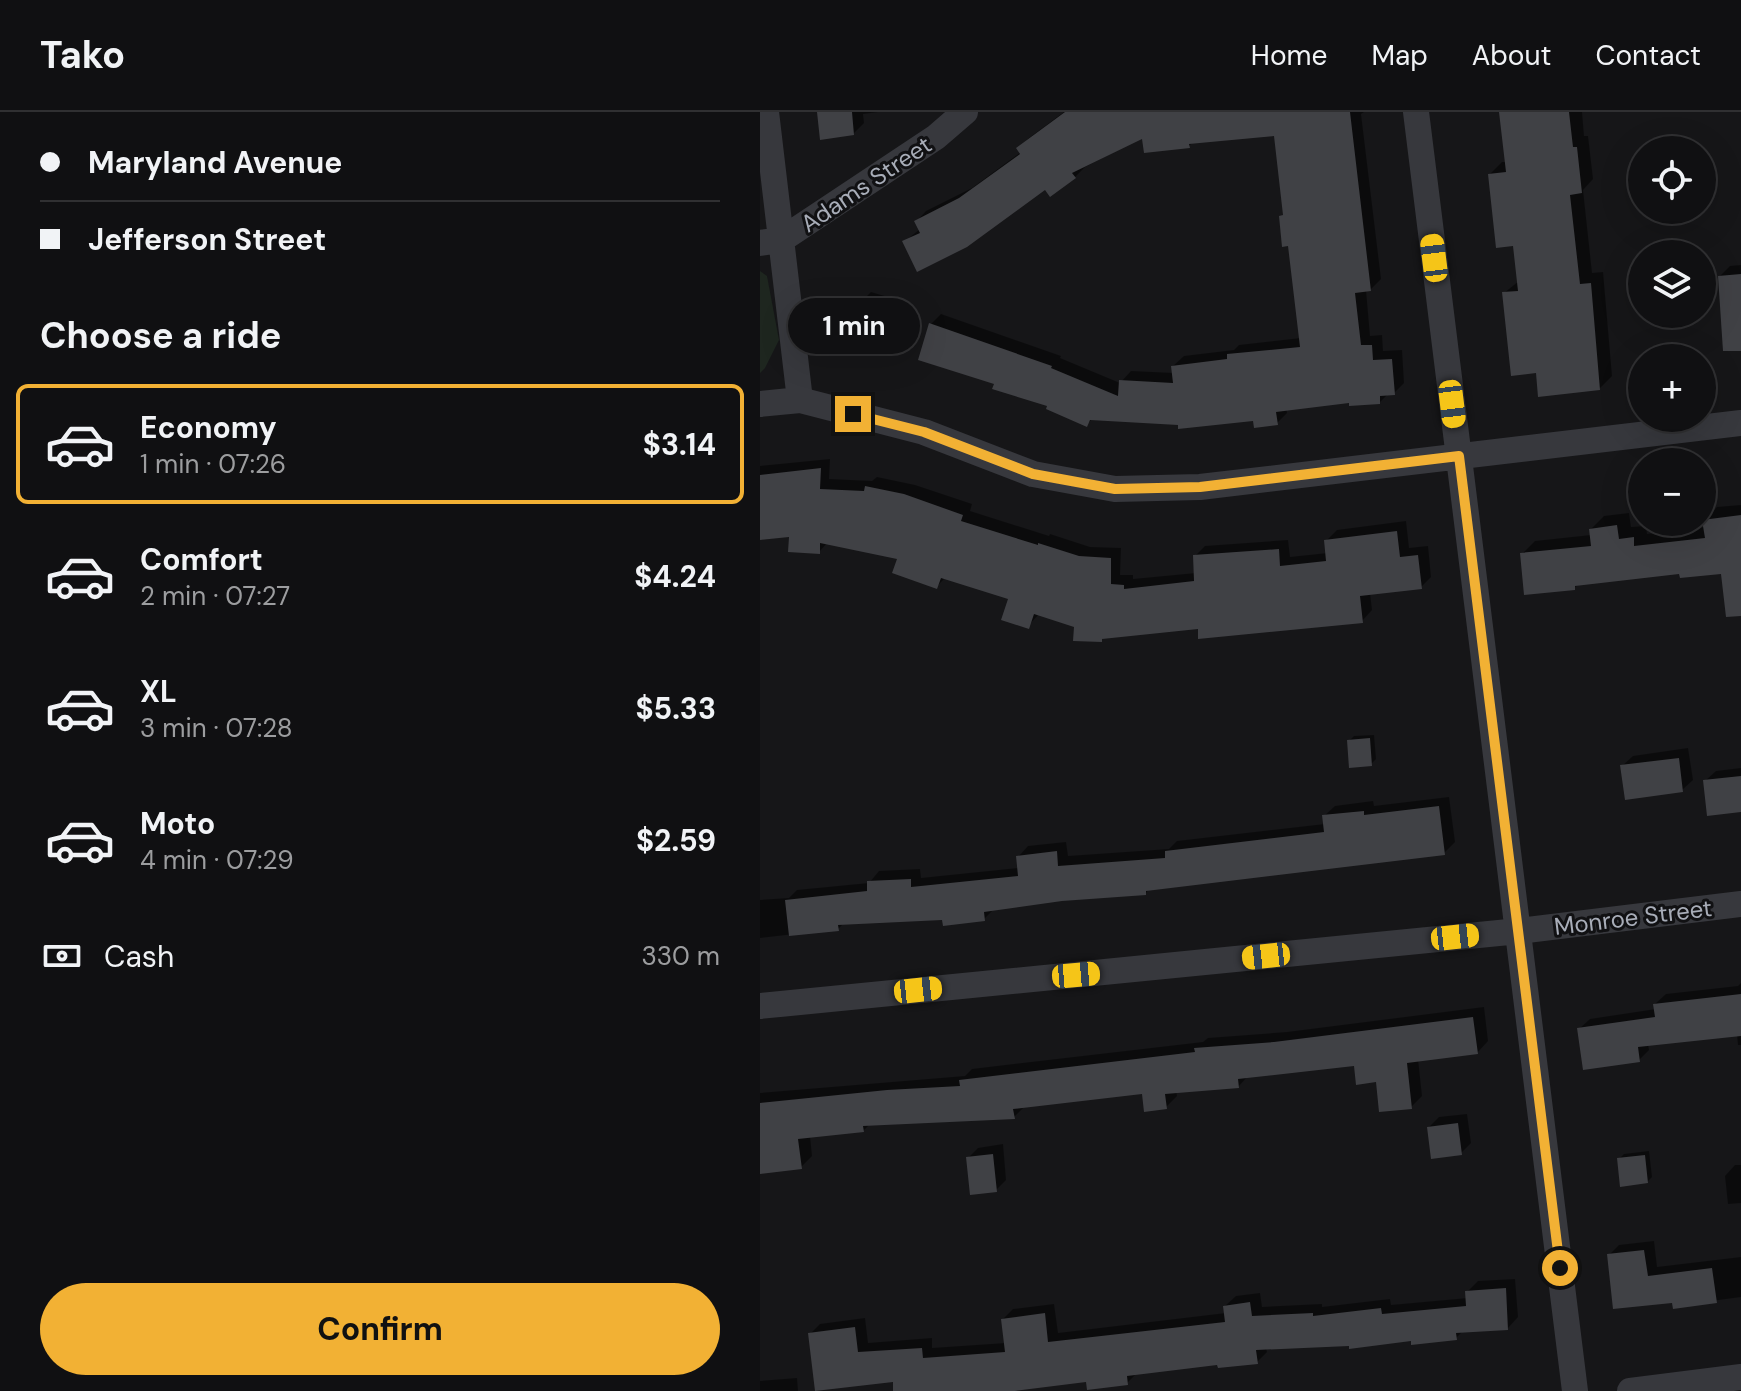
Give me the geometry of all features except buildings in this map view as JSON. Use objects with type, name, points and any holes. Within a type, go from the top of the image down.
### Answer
[{"type":"street","points":[[766,112],[771,242],[800,400]]},
{"type":"street","name":"Adams Street","points":[[771,242],[936,137],[965,112]]},
{"type":"street","points":[[1416,112],[1575,1391]]},
{"type":"street","points":[[760,404],[800,400],[924,432],[1033,474],[1115,489],[1200,487],[1741,423]]},
{"type":"street","name":"Monroe Street","points":[[760,1006],[1519,931],[1741,904]]},
{"type":"street","points":[[1630,1391],[1741,1377]]},
{"type":"shaded area","points":[[760,271],[767,276],[779,340],[760,373]]},
{"type":"route","points":[[853,414],[924,432],[1033,474],[1115,489],[1200,487],[1459,456],[1560,1268]]}]
